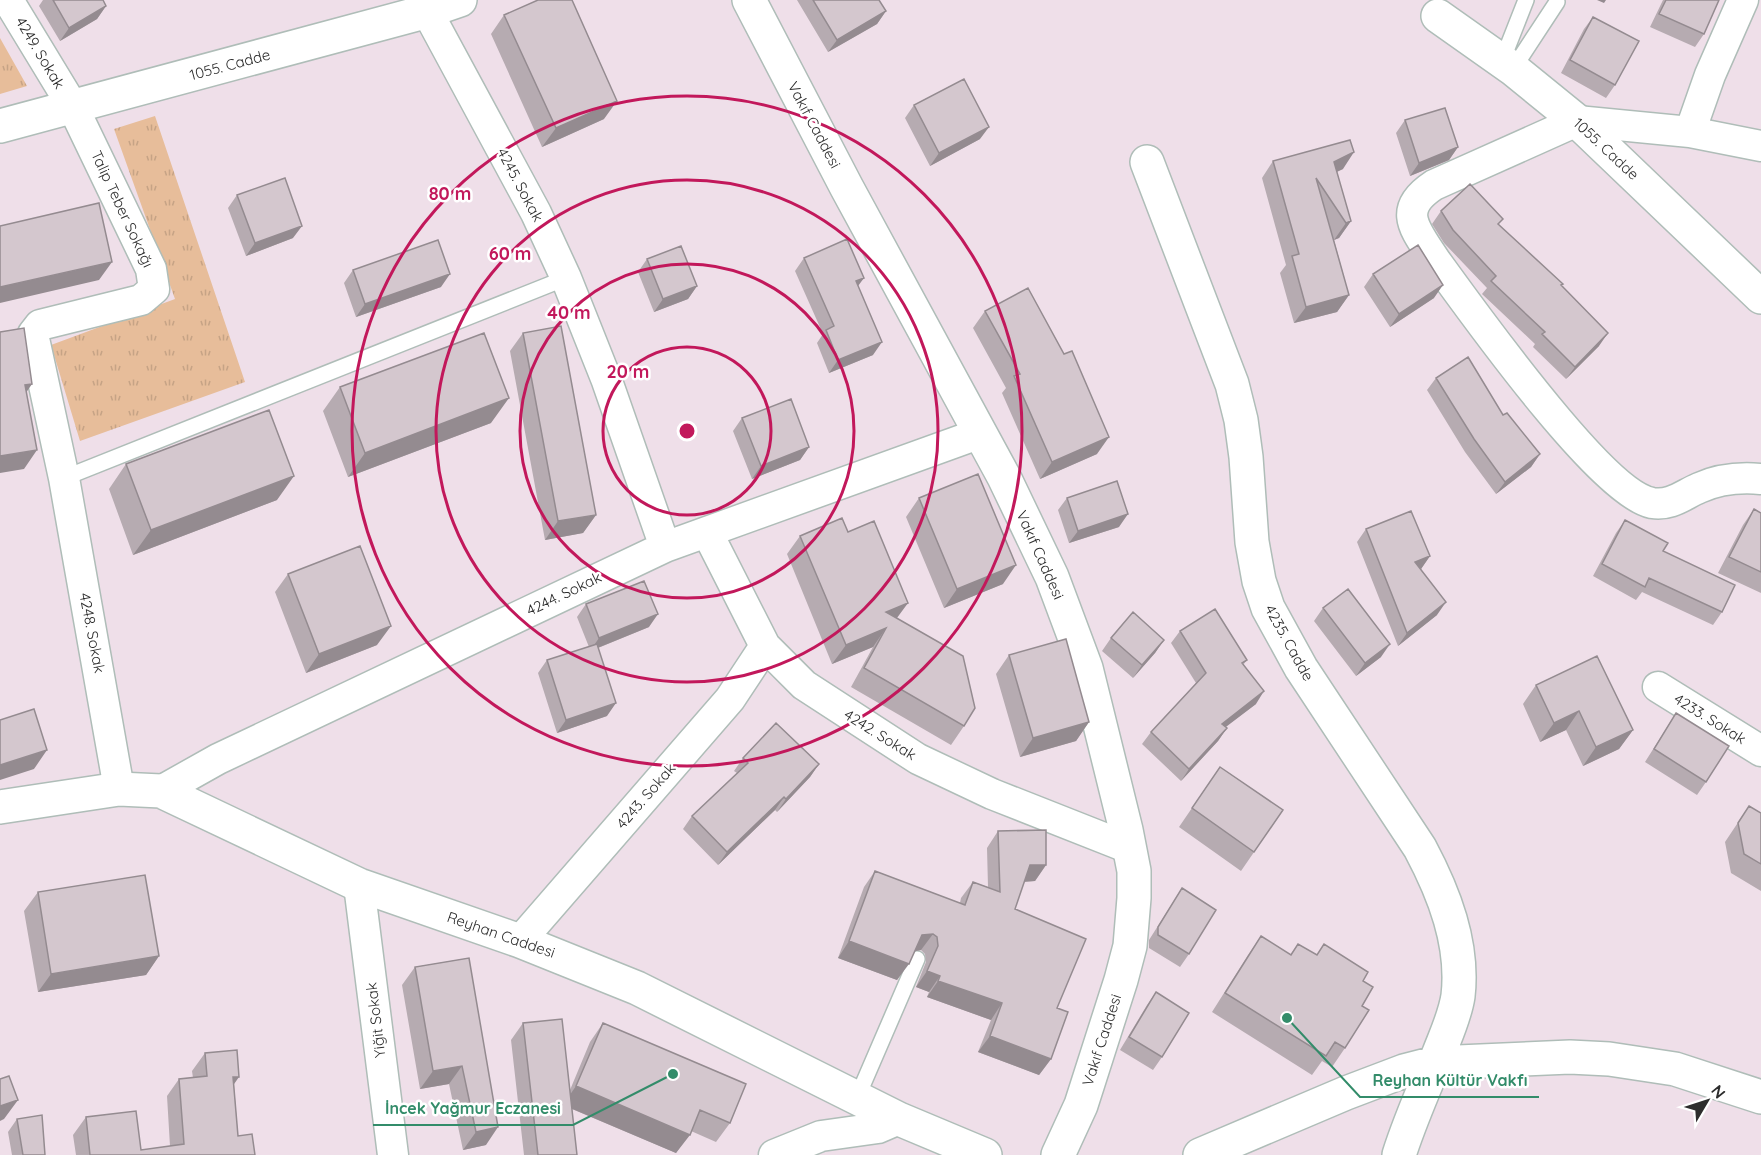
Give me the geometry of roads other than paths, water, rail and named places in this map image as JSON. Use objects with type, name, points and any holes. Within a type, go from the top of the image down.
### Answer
[{"type":"street","name":"4249. Sokak","points":[[8,0],[73,107]]},
{"type":"street","name":"1055. Cadde","points":[[0,126],[425,6],[460,0]]},
{"type":"street","name":"Vakıf Caddesi","points":[[749,0],[847,188],[981,432],[1030,531],[1070,624],[1086,668],[1129,848],[1134,898],[1130,946],[1081,1105],[1058,1155]]},
{"type":"street","points":[[1690,132],[1710,75],[1743,0]]},
{"type":"street","name":"4245. Sokak","points":[[425,6],[536,213],[566,278],[608,381],[665,546]]},
{"type":"street","name":"1055. Cadde","points":[[1440,8],[1576,121],[1761,297]]},
{"type":"street","name":"Talip Teber Sokağı","points":[[64,478],[33,334],[40,325],[141,300],[154,289],[151,269],[73,107]]},
{"type":"street","points":[[1761,146],[1690,132],[1576,121],[1422,193],[1414,200],[1411,210],[1423,241],[1469,306],[1589,456],[1635,495],[1651,503],[1665,503],[1726,479],[1744,477],[1761,479]]},
{"type":"street","name":"4235. Cadde","points":[[1147,162],[1233,384],[1246,457],[1252,542],[1259,581],[1268,608],[1301,668],[1420,848],[1437,879],[1448,912],[1459,970],[1458,998],[1399,1155]]},
{"type":"street","name":"4244. Sokak","points":[[161,791],[218,759],[665,546],[981,432]]},
{"type":"street","name":"4248. Sokak","points":[[64,478],[100,672],[118,789]]},
{"type":"street","name":"4242. Sokak","points":[[707,532],[749,618],[765,645],[804,685],[918,759],[992,794],[1129,848]]},
{"type":"street","name":"4243. Sokak","points":[[520,941],[730,699],[765,645]]},
{"type":"street","name":"4233. Sokak","points":[[1658,687],[1761,751]]},
{"type":"street","name":"Reyhan Caddesi","points":[[0,807],[118,789],[161,791],[359,885],[520,941],[678,1007],[899,1119],[985,1155]]},
{"type":"street","name":"Yiğit Sokak","points":[[359,885],[393,1155]]},
{"type":"street","points":[[1200,1155],[1375,1082],[1435,1063],[1570,1057],[1609,1059],[1675,1069],[1761,1097]]},
{"type":"street","points":[[774,1155],[821,1136],[878,1128],[899,1119]]},
{"type":"lane","points":[[1507,65],[1526,0]]},
{"type":"lane","points":[[1507,65],[1557,2]]},
{"type":"lane","points":[[64,478],[566,278]]},
{"type":"lane","points":[[857,1098],[917,958]]},
{"type":"place","name":"Reyhan Kültür Vakfı","points":[[1287,1018]]},
{"type":"place","name":"İncek Yağmur Eczanesi","points":[[673,1074]]}]
